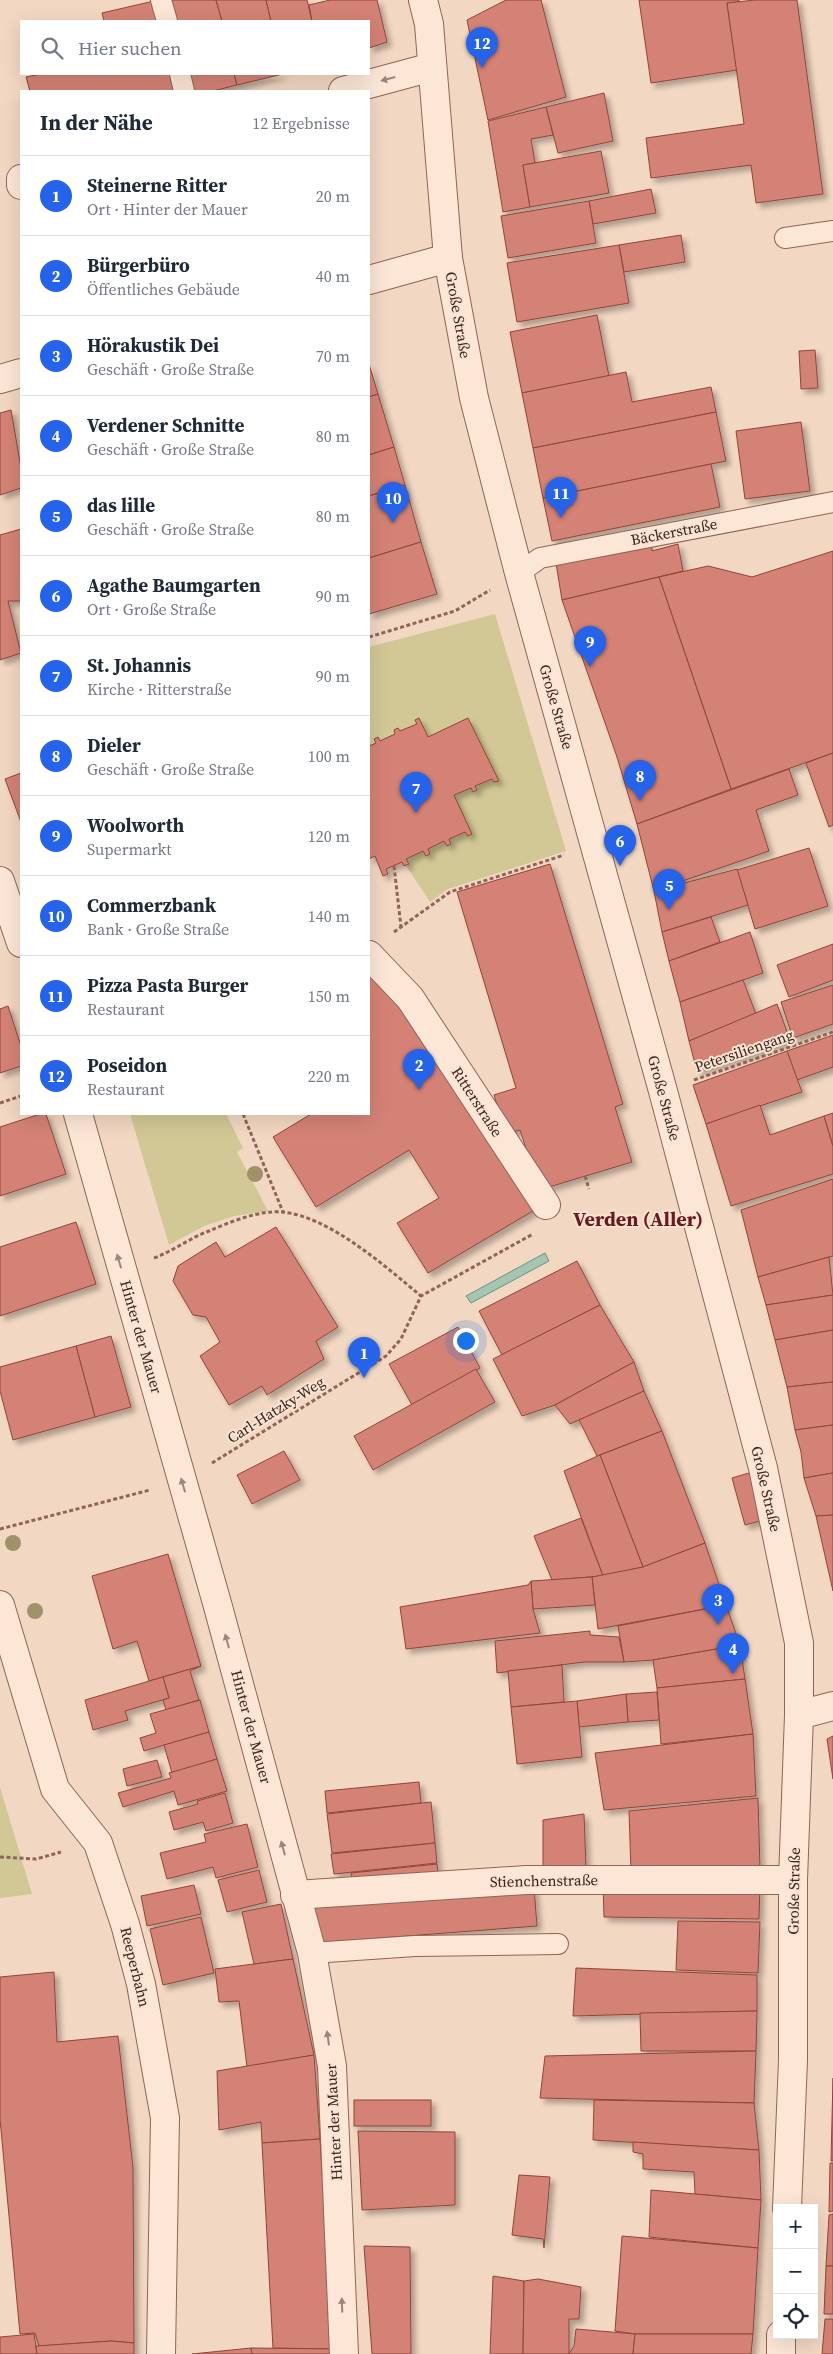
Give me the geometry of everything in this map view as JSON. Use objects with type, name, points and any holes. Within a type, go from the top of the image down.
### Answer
[{"type":"street","name":"Große Straße","points":[[423,0],[429,24],[452,291],[474,398],[518,573],[663,1091],[762,1468],[799,1643],[799,1715],[793,1880],[793,2060],[787,2204]]},
{"type":"street","points":[[347,90],[432,67]]},
{"type":"street","points":[[370,280],[448,258]]},
{"type":"street","points":[[0,379],[20,373]]},
{"type":"street","points":[[0,881],[20,940]]},
{"type":"street","name":"Ritterstraße","points":[[370,956],[410,998],[546,1205]]},
{"type":"street","name":"Hinter der Mauer","points":[[78,1115],[220,1612],[312,1953],[332,2066],[344,2354]]},
{"type":"street","name":"Reeperbahn","points":[[0,1605],[55,1789],[98,1843],[124,1924],[140,1984],[165,2118],[161,2354]]},
{"type":"street","points":[[799,1715],[833,1706]]},
{"type":"street","name":"Stienchenstraße","points":[[296,1895],[526,1880],[793,1880]]},
{"type":"street","points":[[780,2354],[781,2339]]},
{"type":"lane","points":[[161,0],[166,20]]},
{"type":"lane","points":[[180,75],[184,90]]},
{"type":"lane","points":[[785,238],[833,231]]},
{"type":"lane","name":"Bäckerstraße","points":[[518,573],[540,558],[833,502]]},
{"type":"lane","points":[[312,1953],[415,1946],[558,1944]]},
{"type":"path","points":[[370,637],[455,611],[518,573]]},
{"type":"path","points":[[388,936],[450,892],[594,846]]},
{"type":"path","points":[[394,866],[401,927]]},
{"type":"path","name":"Petersiliengang","points":[[663,1091],[833,1032]]},
{"type":"path","points":[[0,1103],[20,1096]]},
{"type":"path","points":[[243,1115],[283,1212]]},
{"type":"path","points":[[585,1176],[589,1189]]},
{"type":"path","points":[[122,1271],[162,1256],[206,1232],[248,1218],[283,1212],[330,1228],[376,1260],[421,1296],[538,1231]]},
{"type":"path","name":"Carl-Hatzky-Weg","points":[[0,1529],[182,1482],[386,1356],[400,1339],[421,1296]]},
{"type":"path","points":[[0,1857],[36,1859],[98,1843]]},
{"type":"shaded area","points":[[495,614],[566,851],[448,889],[430,902],[407,867],[370,780],[370,647]]},
{"type":"shaded area","points":[[130,1115],[226,1115],[243,1148],[237,1152],[268,1211],[234,1216],[204,1226],[169,1245]]},
{"type":"shaded area","points":[[545,1253],[549,1261],[471,1303],[466,1296]]},
{"type":"shaded area","points":[[0,1787],[32,1894],[0,1898]]},
{"type":"building","points":[[158,0],[164,20],[104,20],[102,13]]},
{"type":"building","points":[[169,0],[216,0],[222,20],[174,20]]},
{"type":"building","points":[[216,0],[266,0],[271,20],[222,20]]},
{"type":"building","points":[[266,0],[307,0],[312,20],[271,20]]},
{"type":"building","points":[[330,0],[377,0],[387,42],[370,48],[370,20],[312,20],[309,5]]},
{"type":"building","points":[[506,0],[541,0],[566,97],[488,120],[467,20]]},
{"type":"building","points":[[639,0],[739,0],[739,2],[727,3],[737,70],[651,83]]},
{"type":"building","points":[[755,0],[797,0],[823,194],[756,203],[751,165],[651,178],[646,138],[744,124],[727,3]]},
{"type":"building","points":[[36,75],[177,75],[181,90],[30,90],[26,77]]},
{"type":"building","points":[[186,75],[234,75],[237,85],[217,90],[190,90]]},
{"type":"building","points":[[234,75],[279,75],[237,85]]},
{"type":"building","points":[[604,93],[613,141],[558,153],[546,107]]},
{"type":"building","points":[[546,107],[553,135],[531,139],[535,163],[523,165],[530,207],[503,212],[488,121]]},
{"type":"building","points":[[601,151],[609,193],[530,207],[523,165]]},
{"type":"building","points":[[651,189],[656,213],[593,224],[589,201]]},
{"type":"building","points":[[589,201],[596,243],[508,258],[501,216]]},
{"type":"building","points":[[681,235],[685,262],[624,272],[619,245]]},
{"type":"building","points":[[619,245],[629,303],[517,322],[507,263]]},
{"type":"building","points":[[597,315],[609,376],[522,393],[510,332]]},
{"type":"building","points":[[815,350],[818,388],[801,389],[799,351]]},
{"type":"building","points":[[370,367],[378,394],[370,397]]},
{"type":"building","points":[[626,372],[632,402],[711,387],[716,412],[533,448],[522,393]]},
{"type":"building","points":[[378,394],[394,447],[370,455],[370,397]]},
{"type":"building","points":[[11,410],[20,462],[20,488],[0,495],[0,413]]},
{"type":"building","points":[[716,412],[726,461],[543,498],[533,448]]},
{"type":"building","points":[[801,422],[810,491],[745,499],[736,431]]},
{"type":"building","points":[[394,447],[405,485],[370,496],[370,455]]},
{"type":"building","points":[[711,464],[720,507],[552,541],[543,498]]},
{"type":"building","points":[[405,485],[421,542],[370,558],[370,496]]},
{"type":"building","points":[[20,529],[20,601],[8,601],[20,653],[0,660],[0,535]]},
{"type":"building","points":[[421,542],[437,594],[370,614],[370,558]]},
{"type":"building","points":[[678,544],[683,571],[562,600],[556,563],[652,545],[652,551]]},
{"type":"building","points":[[833,551],[833,753],[731,789],[659,577],[708,566],[752,577]]},
{"type":"building","points":[[659,577],[731,789],[637,824],[617,757],[562,600]]},
{"type":"building","points":[[419,718],[428,737],[468,718],[499,781],[494,782],[492,779],[475,786],[477,790],[473,792],[471,788],[454,795],[472,834],[468,836],[465,832],[449,839],[451,844],[447,846],[444,841],[428,849],[430,854],[426,856],[423,851],[406,859],[409,864],[404,866],[402,862],[386,869],[388,874],[383,876],[375,856],[370,858],[370,746],[376,743],[374,739],[378,737],[380,741],[395,734],[394,730],[398,728],[400,731],[417,724],[415,720]]},
{"type":"building","points":[[833,753],[833,825],[829,827],[806,763]]},
{"type":"building","points":[[789,769],[798,795],[756,810],[769,851],[654,891],[637,824]]},
{"type":"building","points":[[20,773],[20,819],[5,779]]},
{"type":"building","points":[[809,848],[828,906],[755,929],[737,870]]},
{"type":"building","points":[[550,864],[623,1104],[615,1107],[632,1162],[539,1190],[520,1130],[506,1134],[494,1095],[516,1088],[457,892]]},
{"type":"building","points":[[737,869],[748,905],[662,932],[654,891]]},
{"type":"building","points":[[711,917],[720,942],[669,961],[662,932]]},
{"type":"building","points":[[750,932],[763,973],[680,1002],[669,961]]},
{"type":"building","points":[[833,944],[833,980],[789,997],[777,965]]},
{"type":"building","points":[[370,962],[538,1208],[428,1273],[397,1223],[439,1198],[409,1150],[316,1207],[273,1137],[309,1115],[370,1115]]},
{"type":"building","points":[[743,980],[756,1014],[689,1041],[680,1002]]},
{"type":"building","points":[[833,985],[833,1024],[793,1038],[781,1002]]},
{"type":"building","points":[[777,1004],[790,1040],[697,1071],[689,1041]]},
{"type":"building","points":[[8,1006],[20,1043],[20,1066],[0,1073],[0,1009]]},
{"type":"building","points":[[833,1035],[833,1067],[797,1080],[787,1051]]},
{"type":"building","points":[[787,1051],[802,1092],[706,1124],[693,1085]]},
{"type":"building","points":[[760,1105],[770,1135],[824,1116],[833,1146],[833,1174],[731,1206],[706,1124]]},
{"type":"building","points":[[833,1113],[833,1146],[824,1116]]},
{"type":"building","points":[[37,1115],[46,1115],[66,1174],[0,1196],[0,1127]]},
{"type":"building","points":[[833,1179],[833,1256],[758,1277],[741,1210]]},
{"type":"building","points":[[76,1222],[96,1284],[0,1316],[0,1247]]},
{"type":"building","points":[[276,1227],[338,1327],[316,1341],[324,1359],[267,1395],[262,1386],[229,1405],[200,1356],[220,1342],[206,1317],[193,1315],[173,1281],[178,1266],[216,1242],[225,1257]]},
{"type":"building","points":[[829,1257],[833,1295],[766,1305],[758,1277]]},
{"type":"building","points":[[577,1261],[600,1305],[502,1355],[479,1311]]},
{"type":"building","points":[[833,1295],[833,1330],[775,1340],[766,1305]]},
{"type":"building","points":[[600,1305],[634,1362],[555,1405],[522,1416],[493,1359]]},
{"type":"building","points":[[458,1327],[480,1368],[412,1405],[389,1364]]},
{"type":"building","points":[[833,1330],[833,1382],[787,1387],[775,1340]]},
{"type":"building","points":[[111,1336],[131,1407],[95,1417],[76,1346]]},
{"type":"building","points":[[76,1346],[95,1417],[13,1440],[0,1391],[0,1367]]},
{"type":"building","points":[[634,1362],[644,1391],[570,1424],[555,1405]]},
{"type":"building","points":[[476,1369],[495,1402],[373,1470],[354,1436]]},
{"type":"building","points":[[833,1382],[833,1425],[795,1430],[787,1387]]},
{"type":"building","points":[[644,1391],[662,1431],[597,1456],[579,1420]]},
{"type":"building","points":[[833,1425],[833,1473],[804,1478],[801,1452],[795,1430]]},
{"type":"building","points":[[662,1431],[705,1543],[643,1567],[600,1455]]},
{"type":"building","points":[[284,1451],[300,1480],[252,1504],[237,1475]]},
{"type":"building","points":[[600,1455],[643,1567],[603,1576],[564,1471]]},
{"type":"building","points":[[759,1470],[772,1518],[745,1525],[732,1478]]},
{"type":"building","points":[[833,1473],[833,1515],[816,1516],[804,1478]]},
{"type":"building","points":[[833,1515],[833,1591],[816,1516]]},
{"type":"building","points":[[581,1518],[603,1576],[552,1580],[534,1536]]},
{"type":"building","points":[[705,1543],[726,1605],[598,1629],[592,1577],[643,1567]]},
{"type":"building","points":[[168,1554],[201,1666],[149,1681],[137,1641],[113,1649],[92,1576]]},
{"type":"building","points":[[592,1577],[595,1605],[533,1609],[531,1581]]},
{"type":"building","points":[[531,1581],[533,1609],[540,1633],[406,1649],[400,1607],[528,1585]]},
{"type":"building","points":[[726,1605],[740,1645],[653,1660],[624,1662],[618,1626]]},
{"type":"building","points":[[590,1631],[590,1635],[619,1637],[624,1662],[584,1662],[497,1673],[495,1641]]},
{"type":"building","points":[[740,1645],[745,1679],[657,1688],[653,1660]]},
{"type":"building","points":[[562,1665],[564,1702],[511,1707],[508,1671]]},
{"type":"building","points":[[201,1666],[190,1671],[199,1700],[166,1710],[163,1700],[169,1698],[163,1677]]},
{"type":"building","points":[[163,1677],[169,1698],[125,1711],[128,1720],[93,1730],[85,1700]]},
{"type":"building","points":[[745,1679],[753,1734],[661,1744],[657,1688]]},
{"type":"building","points":[[657,1692],[659,1720],[628,1722],[626,1694]]},
{"type":"building","points":[[626,1694],[628,1722],[579,1727],[577,1701]]},
{"type":"building","points":[[200,1700],[209,1732],[144,1751],[140,1738],[156,1733],[150,1714]]},
{"type":"building","points":[[577,1701],[582,1757],[517,1764],[511,1707]]},
{"type":"building","points":[[209,1732],[217,1759],[172,1773],[164,1745]]},
{"type":"building","points":[[753,1734],[756,1796],[604,1810],[595,1753]]},
{"type":"building","points":[[833,1736],[833,1779],[827,1739]]},
{"type":"building","points":[[217,1759],[227,1791],[178,1805],[174,1791],[123,1807],[118,1793],[171,1778],[169,1773]]},
{"type":"building","points":[[157,1760],[162,1777],[127,1786],[123,1769]]},
{"type":"building","points":[[419,1782],[421,1803],[327,1813],[325,1791]]},
{"type":"building","points":[[225,1793],[233,1823],[206,1831],[203,1822],[174,1830],[169,1812],[198,1804],[197,1801]]},
{"type":"building","points":[[758,1798],[760,1869],[631,1871],[629,1811]]},
{"type":"building","points":[[431,1802],[435,1843],[332,1853],[327,1814]]},
{"type":"building","points":[[584,1814],[586,1867],[543,1869],[543,1820]]},
{"type":"building","points":[[247,1824],[258,1867],[216,1878],[213,1867],[167,1879],[160,1853],[206,1842],[204,1834]]},
{"type":"building","points":[[435,1843],[437,1863],[334,1874],[331,1854]]},
{"type":"building","points":[[437,1864],[439,1882],[353,1891],[351,1873]]},
{"type":"building","points":[[259,1870],[267,1902],[227,1912],[218,1880]]},
{"type":"building","points":[[603,1883],[760,1883],[759,1919],[604,1917]]},
{"type":"building","points":[[194,1885],[201,1914],[147,1926],[141,1896]]},
{"type":"building","points":[[534,1888],[537,1926],[316,1943],[313,1905]]},
{"type":"building","points":[[281,1904],[293,1959],[254,1964],[242,1912]]},
{"type":"building","points":[[201,1917],[214,1973],[163,1985],[150,1929]]},
{"type":"building","points":[[678,1921],[760,1922],[758,1973],[676,1970]]},
{"type":"building","points":[[293,1959],[314,2055],[247,2067],[239,2001],[219,2002],[215,1969]]},
{"type":"building","points":[[576,1968],[757,1975],[757,2011],[573,2016]]},
{"type":"building","points":[[54,1972],[57,2042],[118,2036],[133,2167],[134,2343],[111,2341],[39,2346],[35,2333],[20,2334],[0,2119],[0,1977]]},
{"type":"building","points":[[757,2011],[756,2051],[641,2051],[640,2013]]},
{"type":"building","points":[[756,2051],[754,2103],[540,2098],[545,2056]]},
{"type":"building","points":[[314,2055],[320,2139],[262,2143],[261,2122],[219,2130],[217,2071]]},
{"type":"building","points":[[833,2078],[833,2161],[831,2161]]},
{"type":"building","points":[[354,2100],[431,2100],[431,2126],[354,2126]]},
{"type":"building","points":[[594,2100],[754,2103],[759,2150],[593,2140]]},
{"type":"building","points":[[358,2131],[455,2132],[455,2205],[362,2210]]},
{"type":"building","points":[[320,2139],[333,2349],[273,2348],[262,2143]]},
{"type":"building","points":[[633,2142],[759,2150],[761,2200],[695,2194],[694,2172],[643,2169],[643,2154],[633,2152]]},
{"type":"building","points":[[830,2163],[833,2163],[833,2211],[829,2212]]},
{"type":"building","points":[[519,2175],[550,2177],[544,2248],[543,2239],[512,2235]]},
{"type":"building","points":[[651,2190],[761,2200],[758,2248],[649,2237]]},
{"type":"building","points":[[833,2214],[833,2266],[826,2266],[829,2215]]},
{"type":"building","points":[[622,2236],[758,2248],[753,2334],[635,2334],[615,2331]]},
{"type":"building","points":[[364,2246],[410,2247],[411,2354],[372,2354]]},
{"type":"building","points":[[826,2266],[833,2266],[833,2314],[824,2314]]},
{"type":"building","points":[[493,2276],[524,2281],[523,2354],[490,2354]]},
{"type":"building","points":[[538,2279],[581,2287],[579,2319],[569,2319],[569,2354],[523,2354],[524,2281]]},
{"type":"building","points":[[825,2319],[833,2319],[833,2354],[822,2354]]},
{"type":"building","points":[[576,2329],[635,2334],[633,2354],[569,2354],[574,2346]]},
{"type":"building","points":[[34,2334],[37,2354],[0,2354],[0,2337]]},
{"type":"building","points":[[635,2334],[753,2334],[751,2354],[633,2354]]},
{"type":"building","points":[[111,2341],[134,2343],[134,2354],[37,2354],[36,2346]]},
{"type":"building","points":[[251,2348],[252,2354],[192,2354]]},
{"type":"building","points":[[251,2348],[333,2349],[333,2354],[252,2354]]},
{"type":"place","name":"Poseidon","points":[[482,68]]},
{"type":"place","name":"Pizza Pasta Burger","points":[[561,518]]},
{"type":"place","name":"Commerzbank","points":[[393,523]]},
{"type":"place","name":"Woolworth","points":[[590,667]]},
{"type":"place","name":"Dieler","points":[[640,801]]},
{"type":"place","name":"St. Johannis","points":[[416,813]]},
{"type":"place","name":"Agathe Baumgarten","points":[[620,866]]},
{"type":"place","name":"das lille","points":[[669,910]]},
{"type":"place","name":"Bürgerbüro","points":[[419,1090]]},
{"type":"place","name":"Steinerne Ritter","points":[[364,1378]]},
{"type":"place","name":"Hörakustik Dei","points":[[718,1625]]},
{"type":"place","name":"Verdener Schnitte","points":[[733,1674]]},
{"type":"district","name":"Verden (Aller)","points":[[638,1219]]}]
